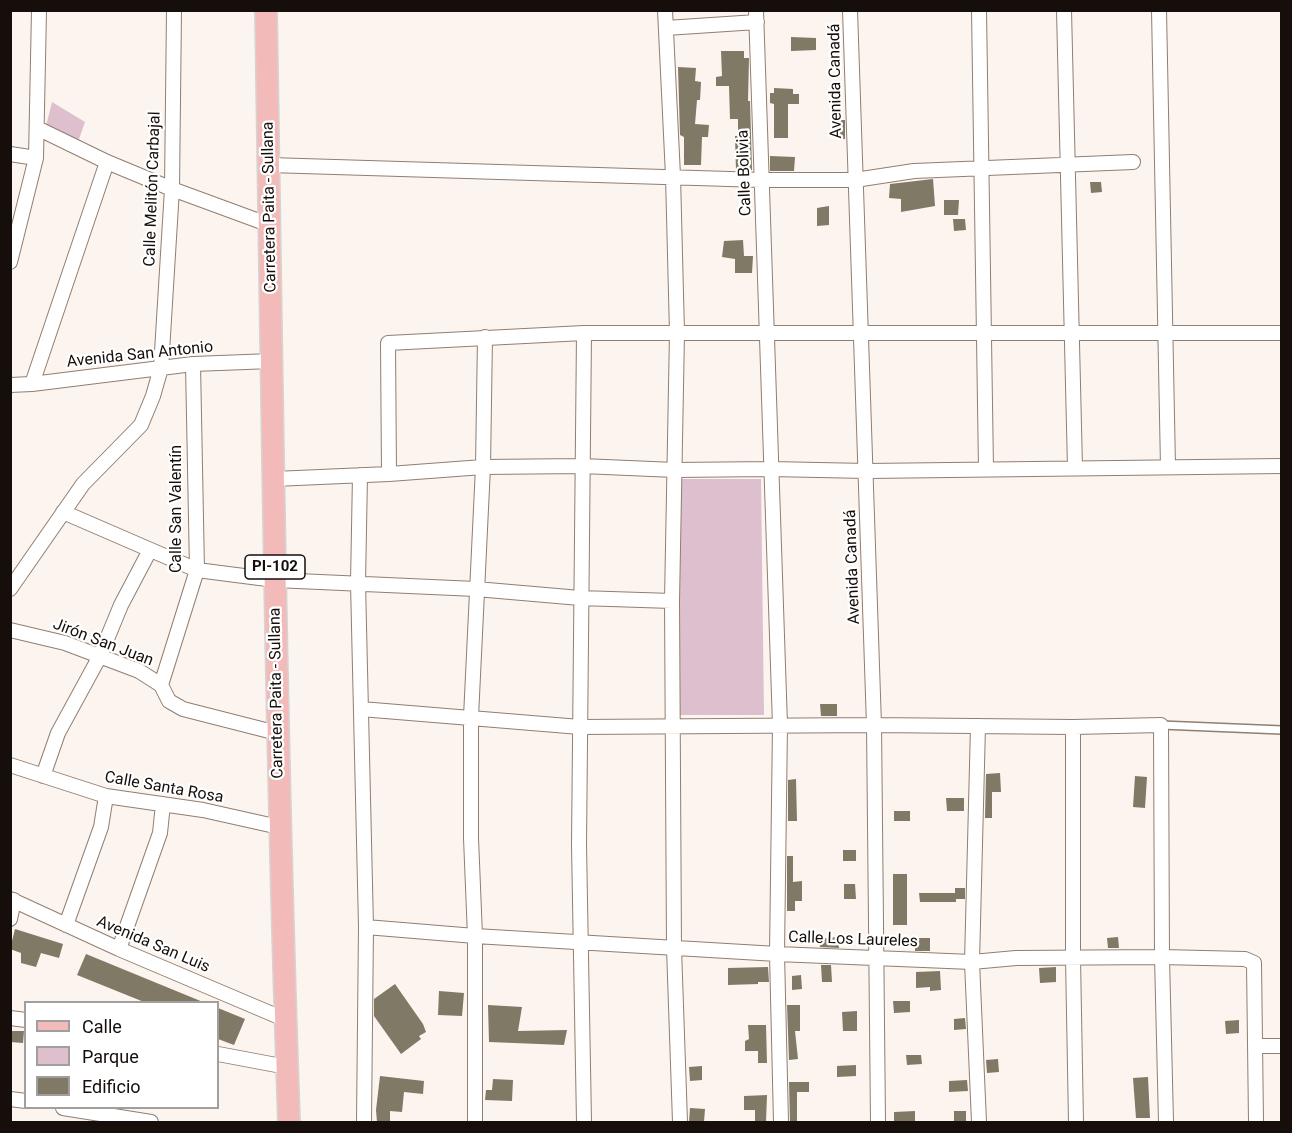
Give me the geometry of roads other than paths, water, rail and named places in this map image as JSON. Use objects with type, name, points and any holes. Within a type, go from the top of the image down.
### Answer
[{"type":"main road","name":"Carretera Paita - Sullana","points":[[266,10],[277,733],[284,1019],[289,1122]]},
{"type":"street","points":[[10,262],[36,158],[39,10]]},
{"type":"street","name":"Calle Melitón Carbajal","points":[[10,590],[83,484],[141,425],[161,368],[172,189],[174,10]]},
{"type":"street","points":[[665,10],[673,176],[677,333],[672,601],[674,948],[680,1122]]},
{"type":"street","name":"Avenida Canadá","points":[[850,10],[874,725],[878,1122]]},
{"type":"street","points":[[979,10],[986,469]]},
{"type":"street","points":[[1064,10],[1075,468]]},
{"type":"street","points":[[1159,10],[1168,467]]},
{"type":"street","points":[[666,28],[757,16]]},
{"type":"street","name":"Calle Bolivia","points":[[757,16],[780,725],[777,954],[781,1122]]},
{"type":"street","points":[[37,128],[107,162],[270,225]]},
{"type":"street","points":[[10,154],[36,158]]},
{"type":"street","points":[[32,384],[107,162]]},
{"type":"street","points":[[269,165],[762,180],[855,180],[914,171],[1133,162]]},
{"type":"street","points":[[389,474],[388,343],[584,333],[1279,333]]},
{"type":"street","points":[[584,333],[580,598],[579,942],[584,1122]]},
{"type":"street","points":[[475,1122],[475,936],[471,838],[471,717],[483,467],[485,337]]},
{"type":"street","name":"Avenida San Antonio","points":[[10,385],[193,364],[272,361]]},
{"type":"street","name":"Calle San Valentín","points":[[161,685],[197,570],[193,364]]},
{"type":"street","points":[[274,479],[483,467],[582,466],[675,470],[770,468],[867,471],[1281,466]]},
{"type":"street","points":[[360,475],[358,583],[366,927],[364,1122]]},
{"type":"street","points":[[63,512],[197,570],[275,580],[476,589],[580,598],[672,601]]},
{"type":"street","points":[[43,776],[58,733],[100,656],[121,605],[150,550]]},
{"type":"street","name":"Jirón San Juan","points":[[10,630],[64,643],[139,671],[161,685],[170,701],[183,709],[277,733]]},
{"type":"street","points":[[362,710],[580,727],[1161,725],[1162,957],[1166,1122]]},
{"type":"street","points":[[978,726],[972,962],[979,1122]]},
{"type":"street","points":[[1073,727],[1076,1122]]},
{"type":"street","name":"Calle Santa Rosa","points":[[10,765],[106,796],[203,810],[279,827]]},
{"type":"street","points":[[66,925],[100,827],[106,796]]},
{"type":"street","points":[[119,950],[160,833],[163,804]]},
{"type":"street","points":[[10,920],[12,900]]},
{"type":"street","name":"Avenida San Luis","points":[[12,900],[119,950],[284,1019]]},
{"type":"street","name":"Calle Los Laureles","points":[[366,927],[475,936],[777,954],[972,962],[1016,958],[1240,958],[1254,963],[1255,1046]]},
{"type":"street","points":[[1256,1122],[1255,1046],[1281,1046]]},
{"type":"street","points":[[219,1054],[287,1067]]},
{"type":"street","points":[[75,1109],[151,1122]]},
{"type":"lane","points":[[1161,725],[1281,730]]}]
